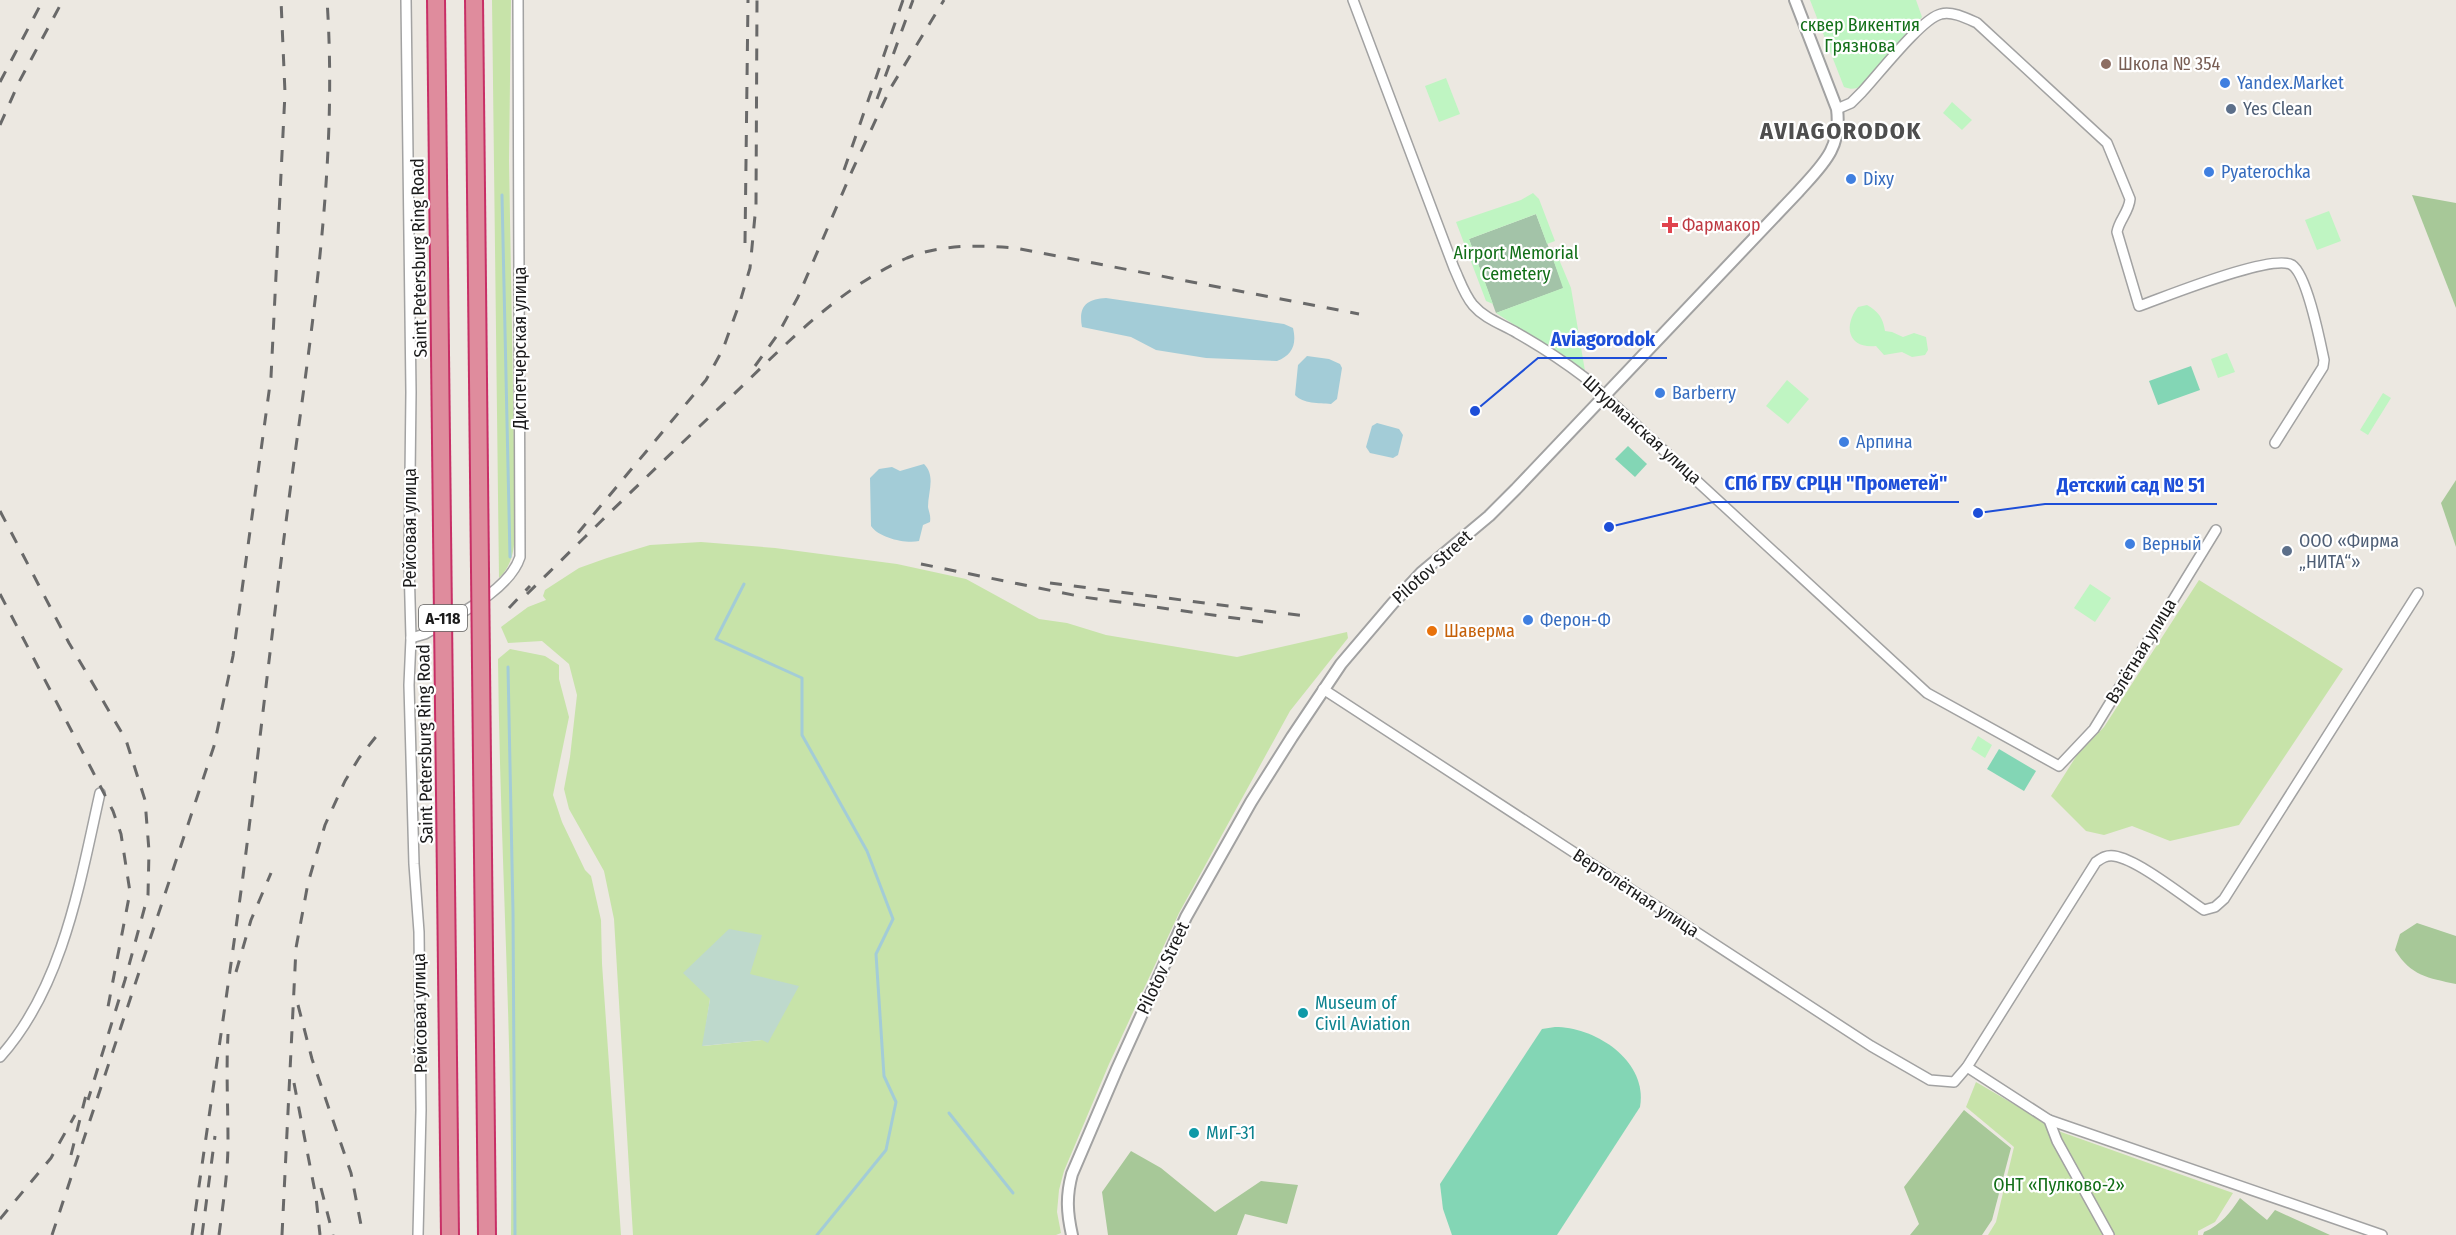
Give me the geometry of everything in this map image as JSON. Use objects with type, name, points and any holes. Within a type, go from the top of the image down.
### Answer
[{"type":"highway","name":"Saint Petersburg Ring Road","points":[[436,0],[450,1235]]},
{"type":"highway","name":"А-118","points":[[474,0],[487,1235]]},
{"type":"street","name":"Рейсовая улица","points":[[406,0],[411,392],[409,685],[418,932],[421,1110],[418,1235]]},
{"type":"street","name":"Диспетчерская улица","points":[[411,638],[425,634],[504,583],[516,568],[520,557],[518,0]]},
{"type":"street","name":"Штурманская улица","points":[[1353,0],[1454,268],[1468,298],[1485,316],[1565,362],[1604,394],[1927,693],[2059,766]]},
{"type":"street","name":"Pilotov Street","points":[[1072,1235],[1067,1210],[1067,1191],[1072,1174],[1186,917],[1251,802],[1323,690],[1353,648],[1422,572],[1489,516],[1826,160],[1838,135],[1837,109],[1795,0]]},
{"type":"street","points":[[1837,109],[1851,103],[1928,20],[1944,13],[1965,17],[1977,23],[2107,143],[2130,199],[2130,206],[2117,232],[2139,306],[2253,266],[2282,262],[2293,266],[2304,283],[2324,360],[2323,367],[2275,443]]},
{"type":"street","name":"Взлётная улица","points":[[2059,766],[2094,729],[2216,530]]},
{"type":"street","points":[[2382,1235],[2049,1120],[1967,1067],[2096,862],[2104,856],[2115,856],[2131,862],[2204,910],[2215,907],[2224,899],[2418,593]]},
{"type":"street","name":"Вертолётная улица","points":[[1323,690],[1871,1046],[1930,1080],[1954,1082],[1967,1067]]},
{"type":"street","points":[[0,1057],[22,1030],[44,987],[62,944],[74,908],[100,793]]},
{"type":"street","points":[[2049,1120],[2057,1141],[2109,1235]]},
{"type":"green space","points":[[492,0],[511,0],[509,161],[515,535],[510,562],[499,578]]},
{"type":"green space","name":"сквер Викентия Грязнова","points":[[1810,0],[1916,0],[1922,17],[1867,80],[1859,87],[1851,89],[1844,87]]},
{"type":"green space","points":[[1446,78],[1460,114],[1439,122],[1425,86]]},
{"type":"green space","points":[[1952,102],[1972,120],[1962,130],[1943,113]]},
{"type":"green space","points":[[1533,193],[1539,199],[1555,241],[1547,244],[1536,214],[1469,239],[1493,304],[1486,301],[1456,222],[1521,200]]},
{"type":"green space","points":[[2412,195],[2456,203],[2456,308]]},
{"type":"green space","points":[[2329,211],[2341,241],[2317,250],[2305,220]]},
{"type":"green space","name":"Airport Memorial Cemetery","points":[[1536,214],[1564,288],[1496,313],[1469,239]]},
{"type":"green space","points":[[1558,257],[1571,288],[1585,371],[1496,313],[1563,288],[1553,259]]},
{"type":"green space","points":[[1867,305],[1880,316],[1885,331],[1903,337],[1914,333],[1926,337],[1928,350],[1925,355],[1912,357],[1902,352],[1884,355],[1876,346],[1859,344],[1854,340],[1850,328],[1853,314],[1858,307]]},
{"type":"green space","points":[[2227,353],[2235,372],[2218,378],[2211,359]]},
{"type":"green space","points":[[2191,366],[2200,390],[2158,405],[2149,381]]},
{"type":"green space","points":[[1787,380],[1809,399],[1788,424],[1766,406]]},
{"type":"green space","points":[[2383,393],[2391,398],[2368,435],[2360,430]]},
{"type":"green space","points":[[1628,446],[1647,464],[1635,477],[1615,459]]},
{"type":"green space","points":[[2456,480],[2456,547],[2441,503]]},
{"type":"green space","points":[[701,542],[775,548],[897,564],[966,579],[1039,619],[1067,623],[1106,635],[1237,657],[1347,632],[1348,638],[1290,711],[1179,913],[1109,1064],[1064,1171],[1057,1212],[1061,1233],[1056,1235],[633,1235],[614,919],[604,871],[569,809],[564,789],[577,695],[569,664],[542,641],[508,643],[501,627],[528,607],[546,600],[543,596],[545,590],[579,568],[650,545]],"holes":[[[710,999],[762,1040],[703,1046]]]},
{"type":"green space","points":[[2199,580],[2343,669],[2239,825],[2170,841],[2132,826],[2104,835],[2086,831],[2051,796],[2077,755],[2104,727]]},
{"type":"green space","points":[[2090,584],[2111,598],[2095,622],[2074,608]]},
{"type":"green space","points":[[510,649],[545,656],[559,665],[559,679],[569,717],[553,795],[562,822],[585,870],[591,876],[601,920],[621,1235],[511,1235],[510,1091],[498,659]]},
{"type":"green space","points":[[1978,736],[1992,745],[1985,758],[1971,749]]},
{"type":"green space","points":[[1999,749],[2036,771],[2024,791],[1987,769]]},
{"type":"green space","points":[[2417,923],[2456,936],[2456,984],[2414,971],[2395,950],[2400,934]]},
{"type":"green space","points":[[729,929],[762,935],[750,974],[799,986],[768,1043],[762,1040],[702,1046],[710,999],[683,973]]},
{"type":"green space","points":[[1555,1027],[1587,1033],[1616,1050],[1636,1075],[1640,1090],[1640,1107],[1557,1235],[1452,1235],[1443,1209],[1440,1184],[1542,1029]]},
{"type":"green space","name":"ОНТ «Пулково-2»","points":[[1976,1082],[2061,1132],[2233,1193],[2215,1222],[2198,1231],[2198,1235],[1988,1235],[1996,1222],[2014,1147],[1966,1107]]},
{"type":"green space","points":[[1964,1110],[2011,1148],[1992,1220],[1982,1235],[1910,1235],[1919,1224],[1904,1187]]},
{"type":"green space","points":[[1131,1151],[1161,1168],[1215,1212],[1261,1181],[1298,1185],[1287,1224],[1245,1214],[1237,1235],[1108,1235],[1102,1192]]},
{"type":"green space","points":[[2240,1198],[2267,1220],[2275,1210],[2330,1235],[2203,1235],[2225,1218]]},
{"type":"water","points":[[1106,298],[1284,324],[1293,328],[1294,344],[1286,356],[1277,361],[1206,358],[1156,350],[1131,337],[1082,327],[1081,314],[1085,305],[1094,300]]},
{"type":"water","points":[[1307,356],[1329,359],[1340,364],[1342,368],[1337,399],[1331,404],[1307,402],[1295,395],[1298,365]]},
{"type":"water","points":[[1377,423],[1399,429],[1403,435],[1398,455],[1393,458],[1370,453],[1366,447],[1372,426]]},
{"type":"water","points":[[924,464],[931,479],[928,507],[930,522],[923,525],[919,541],[900,541],[880,534],[871,526],[870,478],[879,469],[892,467],[900,471]]},
{"type":"waterway","points":[[502,195],[510,557]]},
{"type":"waterway","points":[[744,584],[716,639],[802,678],[802,735],[867,851],[893,919],[876,954],[884,1076],[896,1102],[886,1150],[817,1235]]},
{"type":"waterway","points":[[508,667],[513,912],[515,1235]]},
{"type":"waterway","points":[[949,1113],[1013,1193]]},
{"type":"railway","points":[[0,82],[43,0]]},
{"type":"railway","points":[[0,125],[19,82],[63,0]]},
{"type":"railway","points":[[52,1235],[214,746],[233,656],[271,377],[285,93],[281,0]]},
{"type":"railway","points":[[192,1235],[243,876],[280,566],[312,327],[329,131],[330,66],[327,0]]},
{"type":"railway","points":[[745,243],[748,0]]},
{"type":"railway","points":[[578,533],[706,380],[723,349],[740,302],[750,268],[756,205],[757,0]]},
{"type":"railway","points":[[844,170],[903,0]]},
{"type":"railway","points":[[877,99],[913,0]]},
{"type":"railway","points":[[755,366],[778,334],[798,297],[890,89],[944,0]]},
{"type":"railway","points":[[527,594],[814,319],[882,270],[920,253],[960,247],[1015,248],[1359,314]]},
{"type":"railway","points":[[0,511],[69,643],[126,740],[145,800],[149,851],[148,895],[125,980],[88,1100]]},
{"type":"railway","points":[[921,564],[1083,597],[1263,622]]},
{"type":"railway","points":[[1050,583],[1306,616]]},
{"type":"railway","points":[[509,608],[530,586]]},
{"type":"railway","points":[[0,594],[113,811],[121,834],[130,892],[107,1012]]},
{"type":"railway","points":[[282,1235],[296,948],[308,883],[325,825],[345,781],[359,758],[382,729]]},
{"type":"railway","points":[[236,972],[251,920],[271,873]]},
{"type":"railway","points":[[298,1005],[312,1059],[351,1173],[361,1225]]},
{"type":"railway","points":[[219,1235],[228,1154],[228,1034]]},
{"type":"railway","points":[[294,1083],[316,1197],[320,1235]]},
{"type":"railway","points":[[71,1155],[87,1091]]},
{"type":"railway","points":[[0,1219],[51,1158],[75,1115]]},
{"type":"railway","points":[[202,1235],[215,1136]]},
{"type":"railway","points":[[321,1188],[333,1235]]},
{"type":"place","name":"Школа № 354","points":[[2106,64]]},
{"type":"place","name":"Yandex.Market","points":[[2225,83]]},
{"type":"place","name":"Yes Clean","points":[[2231,109]]},
{"type":"place","name":"Pyaterochka","points":[[2209,172]]},
{"type":"place","name":"Dixy","points":[[1851,179]]},
{"type":"place","name":"Фармакор","points":[[1670,225]]},
{"type":"place","name":"Barberry","points":[[1660,393]]},
{"type":"place","name":"Aviagorodok","points":[[1475,411]]},
{"type":"place","name":"Арпина","points":[[1844,442]]},
{"type":"place","name":"Детский сад № 51","points":[[1978,513]]},
{"type":"place","name":"СПб ГБУ СРЦН \"Прометей\"","points":[[1609,527]]},
{"type":"place","name":"Верный","points":[[2130,544]]},
{"type":"place","name":"ООО «Фирма „НИТА“»","points":[[2287,551]]},
{"type":"place","name":"Ферон-Ф","points":[[1528,620]]},
{"type":"place","name":"Шаверма","points":[[1432,631]]},
{"type":"place","name":"Museum of Civil Aviation","points":[[1303,1013]]},
{"type":"place","name":"МиГ-31","points":[[1194,1133]]},
{"type":"district","name":"AVIAGORODOK","points":[[1841,131]]}]
